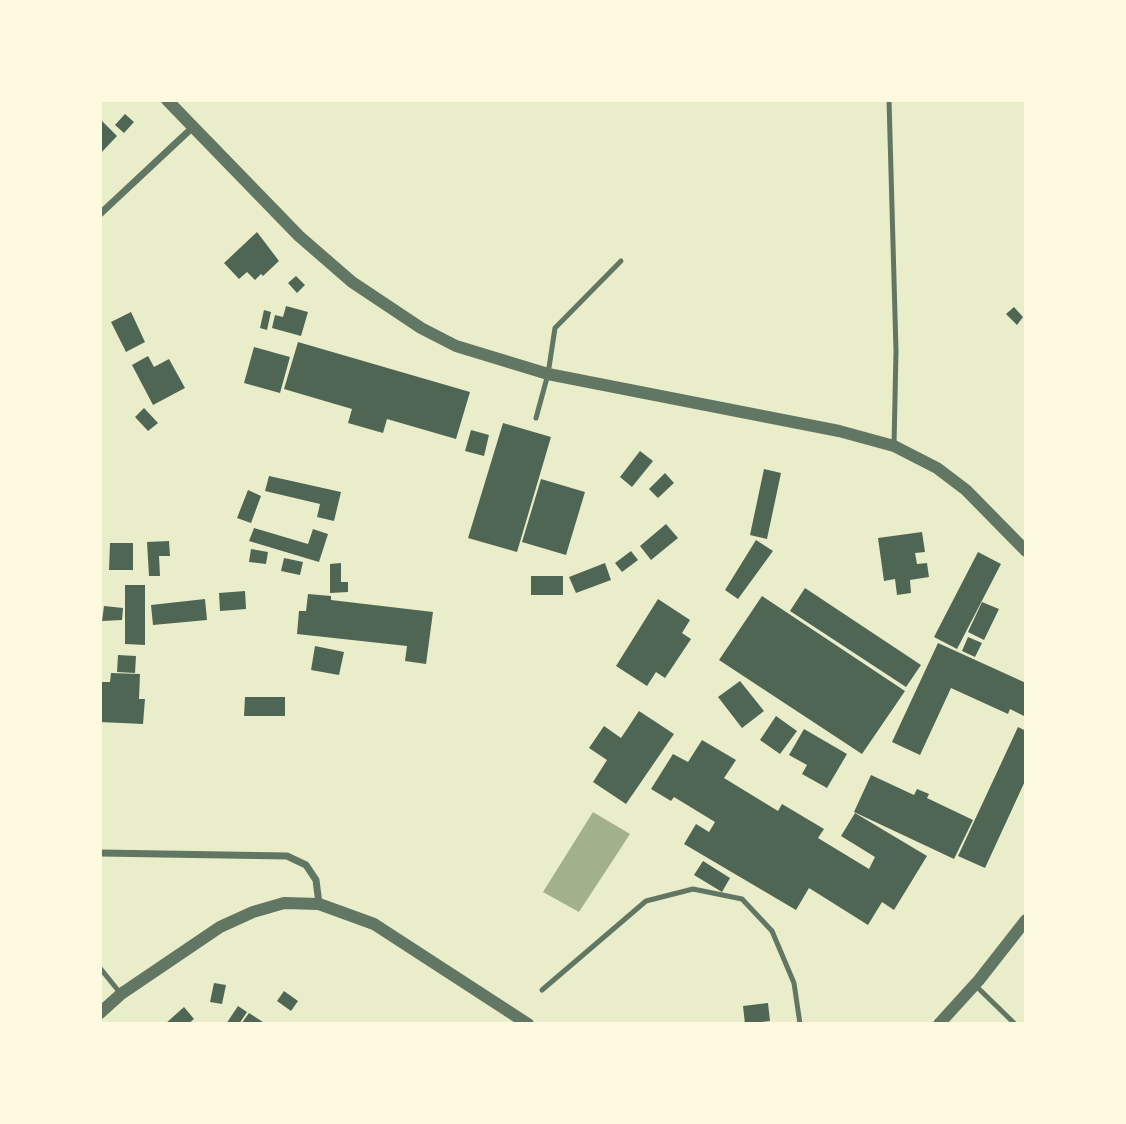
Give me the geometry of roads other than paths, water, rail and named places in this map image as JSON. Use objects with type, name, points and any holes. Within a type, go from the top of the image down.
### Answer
[{"type":"street","points":[[167,100],[299,236],[376,299],[456,346],[548,374],[839,431],[894,446],[937,468],[966,490],[1026,551]]},
{"type":"street","points":[[100,214],[192,128]]},
{"type":"street","points":[[100,853],[287,856],[306,865],[316,880],[319,904]]},
{"type":"street","points":[[100,1013],[121,994],[192,945],[242,917],[284,903],[319,904],[374,924],[523,1023]]},
{"type":"street","points":[[939,1024],[975,985],[1026,919]]},
{"type":"lane","points":[[889,100],[896,351],[894,446]]},
{"type":"lane","points":[[536,418],[548,374],[555,328],[621,261]]},
{"type":"lane","points":[[542,990],[646,901],[693,888],[742,899],[772,931],[794,984],[800,1024]]},
{"type":"lane","points":[[100,968],[121,994]]},
{"type":"lane","points":[[975,985],[1015,1024]]}]
